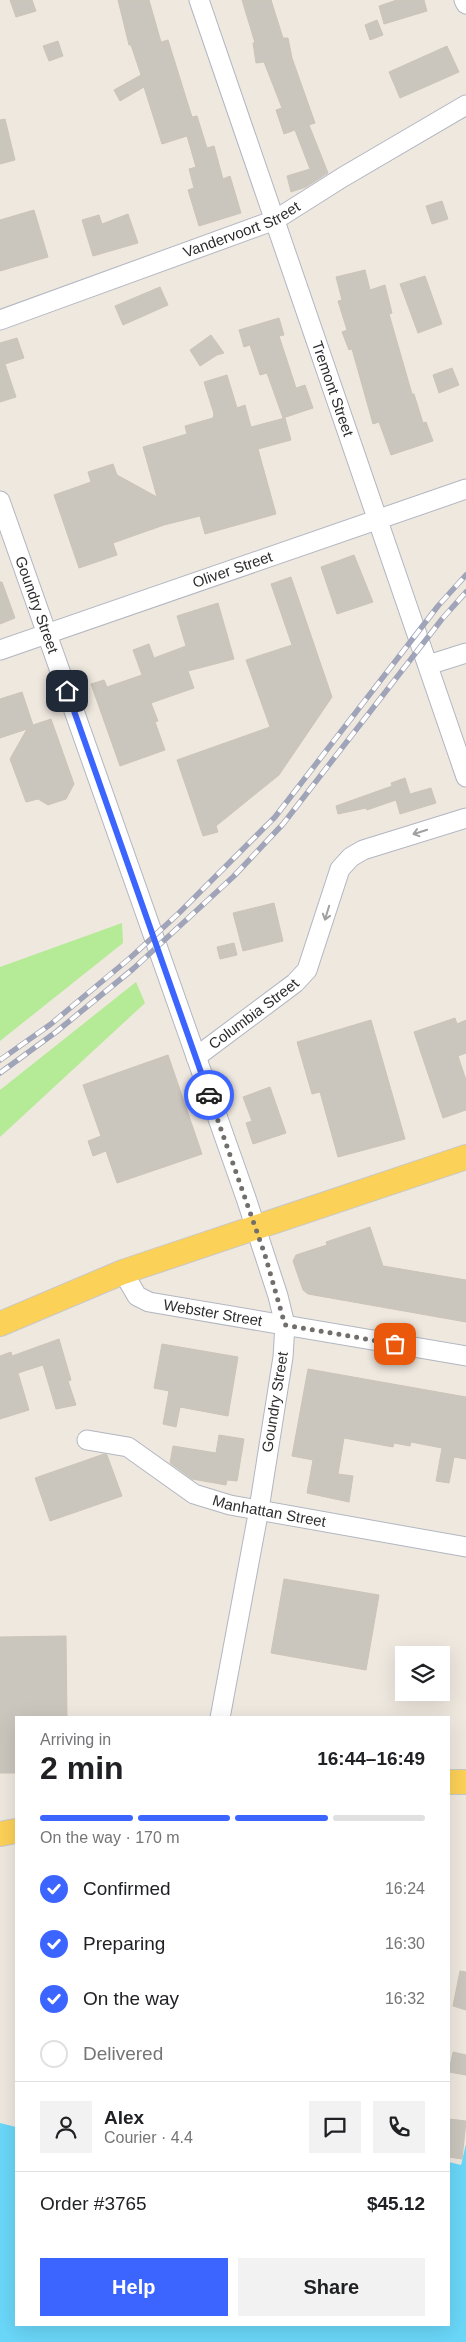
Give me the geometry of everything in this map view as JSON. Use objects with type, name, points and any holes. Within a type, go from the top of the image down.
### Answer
[{"type":"main road","points":[[0,1324],[123,1272],[466,1157]]},
{"type":"main road","points":[[450,1782],[466,1782]]},
{"type":"main road","points":[[0,1834],[15,1831]]},
{"type":"street","name":"Tremont Street","points":[[199,0],[466,777]]},
{"type":"street","points":[[464,0],[466,4]]},
{"type":"street","name":"Vandervoort Street","points":[[0,320],[275,220],[343,177],[466,105]]},
{"type":"street","name":"Oliver Street","points":[[0,650],[466,490]]},
{"type":"street","name":"Goundry Street","points":[[0,501],[256,1228],[278,1296],[285,1325],[283,1357],[259,1510],[220,1716]]},
{"type":"street","points":[[428,665],[466,653]]},
{"type":"street","name":"Columbia Street","points":[[196,1057],[295,983],[307,970],[340,869],[351,857],[369,848],[466,818]]},
{"type":"street","name":"Webster Street","points":[[123,1272],[131,1289],[142,1300],[466,1356]]},
{"type":"street","name":"Manhattan Street","points":[[87,1440],[128,1447],[194,1494],[230,1505],[466,1547]]},
{"type":"green space","points":[[122,923],[123,943],[0,1041],[0,967]]},
{"type":"green space","points":[[136,982],[145,1003],[0,1137],[0,1090]]},
{"type":"water","points":[[0,2123],[15,2127],[15,2326],[450,2326],[450,2162],[461,2165],[466,2144],[466,2342],[0,2342]]},
{"type":"building","points":[[10,0],[32,0],[36,11],[16,17]]},
{"type":"building","points":[[118,0],[149,0],[161,42],[168,40],[192,117],[197,116],[207,148],[214,146],[223,179],[230,176],[241,213],[199,226],[188,190],[194,188],[189,169],[196,167],[187,136],[162,144],[144,87],[120,101],[114,90],[141,75],[131,45],[129,45]]},
{"type":"building","points":[[242,0],[271,0],[283,38],[288,38],[292,58],[315,123],[309,125],[328,173],[306,187],[291,192],[287,176],[310,169],[295,130],[284,134],[276,110],[282,108],[264,62],[256,63],[253,43],[255,43]]},
{"type":"building","points":[[397,0],[424,0],[427,11],[384,24],[379,6]]},
{"type":"building","points":[[377,20],[383,35],[370,40],[365,25]]},
{"type":"building","points":[[58,41],[63,56],[49,61],[43,46]]},
{"type":"building","points":[[447,46],[459,72],[400,98],[389,72]]},
{"type":"building","points":[[5,119],[15,160],[0,164],[0,120]]},
{"type":"building","points":[[442,201],[448,219],[432,224],[426,206]]},
{"type":"building","points":[[34,210],[48,257],[0,271],[0,220]]},
{"type":"building","points":[[128,214],[138,243],[93,256],[82,220],[99,215],[102,224]]},
{"type":"building","points":[[365,270],[370,290],[385,285],[392,313],[389,314],[412,394],[414,394],[423,423],[426,422],[433,441],[391,455],[379,422],[373,424],[352,349],[349,350],[342,332],[347,330],[338,301],[342,300],[336,277]]},
{"type":"building","points":[[425,276],[442,324],[418,333],[400,284]]},
{"type":"building","points":[[160,287],[168,305],[123,325],[115,306]]},
{"type":"building","points":[[279,318],[284,335],[279,336],[296,388],[305,385],[313,408],[283,418],[267,373],[260,375],[250,345],[244,347],[239,330]]},
{"type":"building","points":[[211,335],[224,353],[217,355],[200,366],[190,350]]},
{"type":"building","points":[[17,338],[24,358],[5,364],[16,397],[0,402],[0,343]]},
{"type":"building","points":[[452,368],[459,385],[439,393],[433,375]]},
{"type":"building","points":[[227,375],[237,408],[245,405],[251,427],[285,418],[291,440],[258,449],[276,514],[205,534],[200,516],[164,525],[113,543],[117,555],[79,568],[54,495],[91,482],[88,472],[113,464],[117,475],[157,497],[143,447],[187,434],[185,426],[213,418],[214,414],[204,382]]},
{"type":"building","points":[[354,555],[373,602],[337,614],[321,567]]},
{"type":"building","points":[[291,577],[332,697],[279,775],[216,826],[218,832],[203,836],[177,760],[270,727],[246,660],[292,645],[271,584]]},
{"type":"building","points":[[0,582],[2,582],[15,618],[0,624]]},
{"type":"building","points":[[218,603],[234,659],[188,671],[194,688],[151,703],[158,721],[155,722],[165,750],[120,766],[91,684],[104,680],[107,687],[142,675],[133,650],[149,644],[154,658],[186,646],[177,616]]},
{"type":"building","points":[[22,692],[33,725],[51,719],[74,784],[66,799],[48,805],[38,799],[26,802],[10,759],[27,729],[0,738],[0,699]]},
{"type":"building","points":[[405,778],[410,794],[431,788],[436,803],[400,814],[396,800],[367,810],[366,808],[338,814],[336,806],[392,786],[391,783]]},
{"type":"building","points":[[274,903],[283,941],[243,951],[233,913]]},
{"type":"building","points":[[234,943],[237,955],[220,959],[217,947]]},
{"type":"building","points":[[455,1018],[457,1024],[466,1020],[466,1053],[458,1056],[466,1080],[466,1110],[443,1118],[414,1032]]},
{"type":"building","points":[[371,1020],[405,1139],[338,1157],[320,1092],[312,1094],[297,1042]]},
{"type":"building","points":[[168,1055],[202,1154],[117,1183],[106,1151],[93,1156],[88,1141],[101,1136],[83,1085]]},
{"type":"building","points":[[270,1087],[286,1133],[253,1144],[246,1123],[252,1121],[243,1097]]},
{"type":"building","points":[[370,1227],[383,1266],[466,1280],[466,1322],[308,1294],[303,1290],[293,1261],[296,1255],[327,1245],[326,1242]]},
{"type":"building","points":[[59,1339],[71,1380],[68,1381],[76,1405],[56,1409],[43,1365],[18,1373],[29,1410],[0,1419],[0,1356],[11,1352],[12,1356]]},
{"type":"building","points":[[162,1344],[238,1357],[228,1416],[180,1407],[176,1427],[163,1424],[169,1391],[154,1388]]},
{"type":"building","points":[[308,1369],[466,1397],[466,1459],[454,1457],[449,1483],[436,1481],[442,1448],[411,1442],[410,1446],[394,1443],[393,1447],[344,1438],[338,1474],[353,1476],[349,1502],[307,1493],[313,1460],[292,1456]]},
{"type":"building","points":[[219,1435],[244,1439],[237,1481],[227,1480],[226,1485],[192,1479],[170,1463],[173,1446],[216,1453]]},
{"type":"building","points":[[104,1454],[107,1455],[122,1496],[50,1521],[35,1478]]},
{"type":"building","points":[[284,1579],[379,1595],[366,1670],[271,1653]]},
{"type":"building","points":[[66,1636],[67,1716],[15,1716],[15,1773],[0,1773],[0,1637]]},
{"type":"building","points":[[460,1971],[466,1972],[466,2010],[453,2006]]},
{"type":"building","points":[[453,2052],[466,2055],[466,2075],[450,2072]]},
{"type":"building","points":[[450,2119],[466,2121],[462,2159],[450,2157]]},
{"type":"railway","points":[[0,1060],[51,1024],[130,958],[178,914],[275,817],[438,606],[466,575]]},
{"type":"railway","points":[[0,1073],[56,1032],[133,969],[234,876],[283,824],[442,619],[466,592]]},
{"type":"way so far","points":[[209,1095],[265,1255],[285,1325],[395,1344]]},
{"type":"route","points":[[67,691],[209,1095]]}]
